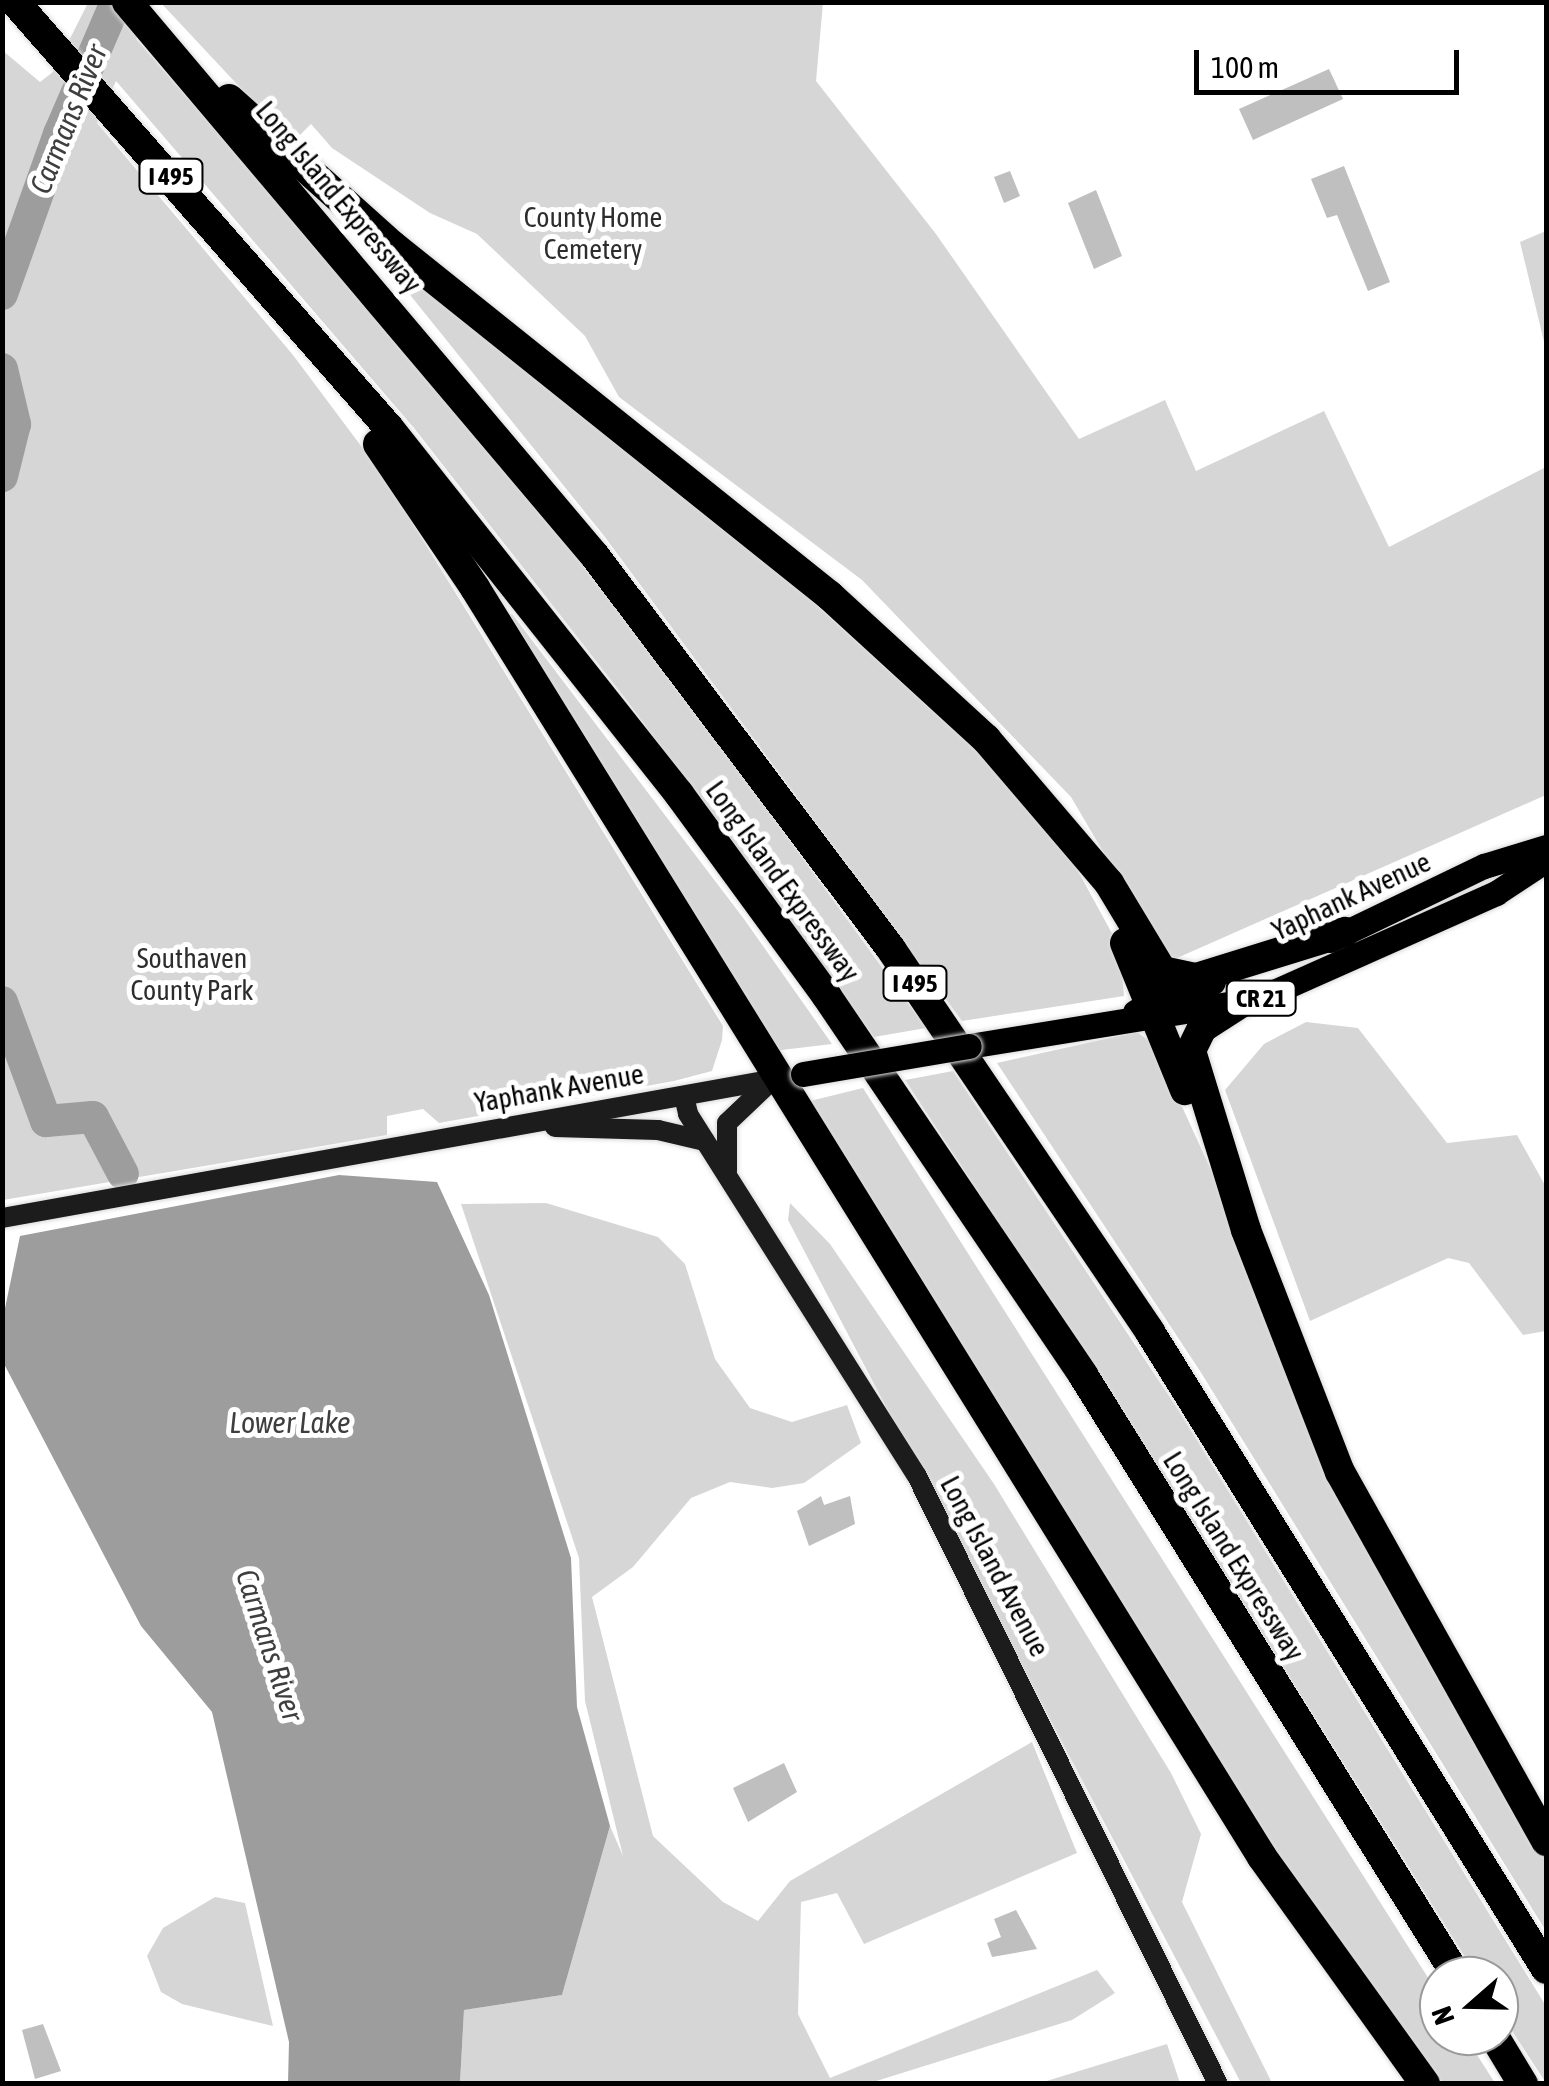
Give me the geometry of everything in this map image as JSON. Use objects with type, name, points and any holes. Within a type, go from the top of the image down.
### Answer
[{"type":"highway","name":"Long Island Expressway","points":[[16,2],[239,251],[533,606],[838,1011],[1083,1375],[1444,1956]]},
{"type":"highway","name":"Long Island Expressway","points":[[135,11],[596,556],[891,949],[1150,1332],[1546,1969]]},
{"type":"highway","points":[[186,68],[265,127],[356,215],[538,366],[830,596],[986,739],[1060,820],[1109,883],[1153,964],[1170,976],[1220,972],[1345,932]]},
{"type":"highway","points":[[239,251],[445,541],[789,1076],[1262,1856],[1425,2084]]},
{"type":"highway","points":[[1060,820],[1112,914],[1143,1012],[1246,1230],[1340,1472],[1546,1841]]},
{"type":"highway","points":[[1240,1003],[1202,1028],[1191,1051],[1246,1230]]},
{"type":"highway","points":[[1506,2056],[1524,2084]]},
{"type":"main road","name":"Yaphank Avenue","points":[[1143,1012],[1297,957],[1484,866],[1546,847]]},
{"type":"main road","name":"Yaphank Avenue","points":[[789,1076],[1033,1035],[1143,1012],[1240,1003],[1319,975],[1496,893],[1546,860]]},
{"type":"street","name":"Yaphank Avenue","points":[[2,1218],[789,1076]]},
{"type":"street","points":[[728,1178],[727,1122],[789,1076]]},
{"type":"street","name":"Long Island Avenue","points":[[684,1096],[705,1141],[917,1476],[1218,2084]]},
{"type":"street","points":[[524,1124],[658,1130],[705,1141]]},
{"type":"green space","name":"Southaven County Park","points":[[88,3],[154,3],[136,39],[452,401],[670,676],[926,1028],[874,1037],[628,702],[414,428],[116,81],[97,123],[293,355],[382,474],[723,1026],[722,1040],[712,1071],[674,1081],[439,1123],[423,1109],[387,1116],[387,1135],[3,1200],[2,50],[40,82],[53,72]]},
{"type":"green space","name":"County Home Cemetery","points":[[161,3],[823,3],[816,81],[936,234],[1079,439],[1165,400],[1196,471],[1324,411],[1389,547],[1546,467],[1546,795],[1168,962],[1071,797],[862,580],[619,397],[585,336],[477,234],[430,213],[332,148],[311,124],[292,143]]},
{"type":"green space","points":[[1546,231],[1546,350],[1520,242]]},
{"type":"green space","points":[[361,234],[804,594],[997,770],[1073,862],[1120,948],[1124,996],[962,1021],[605,537]]},
{"type":"green space","points":[[512,614],[744,919],[832,1044],[773,1051],[502,619]]},
{"type":"green space","points":[[1306,1022],[1358,1028],[1447,1143],[1517,1135],[1546,1187],[1546,1331],[1523,1335],[1469,1263],[1448,1258],[1310,1321],[1225,1090],[1264,1044]]},
{"type":"green space","points":[[1137,1032],[1152,1043],[1168,1076],[1439,1668],[1546,1858],[1546,1931],[1200,1371],[997,1063]]},
{"type":"green space","points":[[953,1071],[1177,1408],[1515,1956],[1464,1956],[1139,1437],[905,1080]]},
{"type":"green space","points":[[863,1088],[1419,1964],[1419,2051],[1276,1860],[810,1101]]},
{"type":"green space","points":[[546,1203],[658,1237],[685,1264],[715,1359],[750,1408],[792,1422],[847,1405],[861,1443],[804,1483],[772,1488],[730,1482],[691,1498],[633,1567],[592,1597],[653,1836],[723,1902],[758,1921],[790,1881],[1032,1742],[1077,1853],[864,1944],[837,1893],[801,1902],[798,2014],[830,2078],[1097,1970],[1115,1993],[1072,2020],[870,2083],[460,2084],[464,2010],[562,1995],[610,1826],[623,1856],[585,1701],[579,1558],[461,1204]]},
{"type":"green space","points":[[790,1203],[830,1244],[994,1484],[1171,1773],[1201,1834],[1182,1902],[1272,2083],[1241,2083],[788,1220]]},
{"type":"green space","points":[[215,1897],[245,1903],[273,2026],[182,2004],[161,1992],[147,1956],[163,1928]]},
{"type":"green space","points":[[1519,1962],[1546,2006],[1546,2083],[1519,2042]]},
{"type":"green space","points":[[1167,2044],[1180,2083],[1040,2083]]},
{"type":"green space","points":[[1423,2056],[1478,2056],[1495,2083],[1443,2083]]},
{"type":"water","name":"Lower Lake","points":[[339,1175],[437,1182],[489,1295],[571,1558],[577,1707],[610,1826],[562,1995],[464,2010],[460,2083],[288,2083],[289,2042],[212,1712],[141,1626],[3,1362],[3,1318],[20,1236]]},
{"type":"building","points":[[1329,69],[1343,99],[1253,140],[1239,109]]},
{"type":"building","points":[[1344,166],[1390,282],[1368,291],[1337,215],[1327,218],[1311,179]]},
{"type":"building","points":[[1010,171],[1020,196],[1004,203],[994,177]]},
{"type":"building","points":[[1096,190],[1122,256],[1094,269],[1068,203]]},
{"type":"building","points":[[821,1496],[824,1505],[850,1496],[855,1524],[809,1546],[797,1511]]},
{"type":"building","points":[[784,1763],[797,1792],[748,1822],[733,1788]]},
{"type":"building","points":[[1016,1910],[1037,1949],[992,1957],[987,1943],[1001,1937],[994,1919]]},
{"type":"building","points":[[43,2024],[61,2071],[35,2079],[22,2030]]},
{"type":"waterway","name":"Carmans River","points":[[2,294],[59,134],[116,2]]},
{"type":"waterway","name":"Carmans River","points":[[2,369],[15,424],[2,476]]},
{"type":"waterway","name":"Carmans River","points":[[2,1002],[46,1121],[93,1117],[123,1174]]}]
